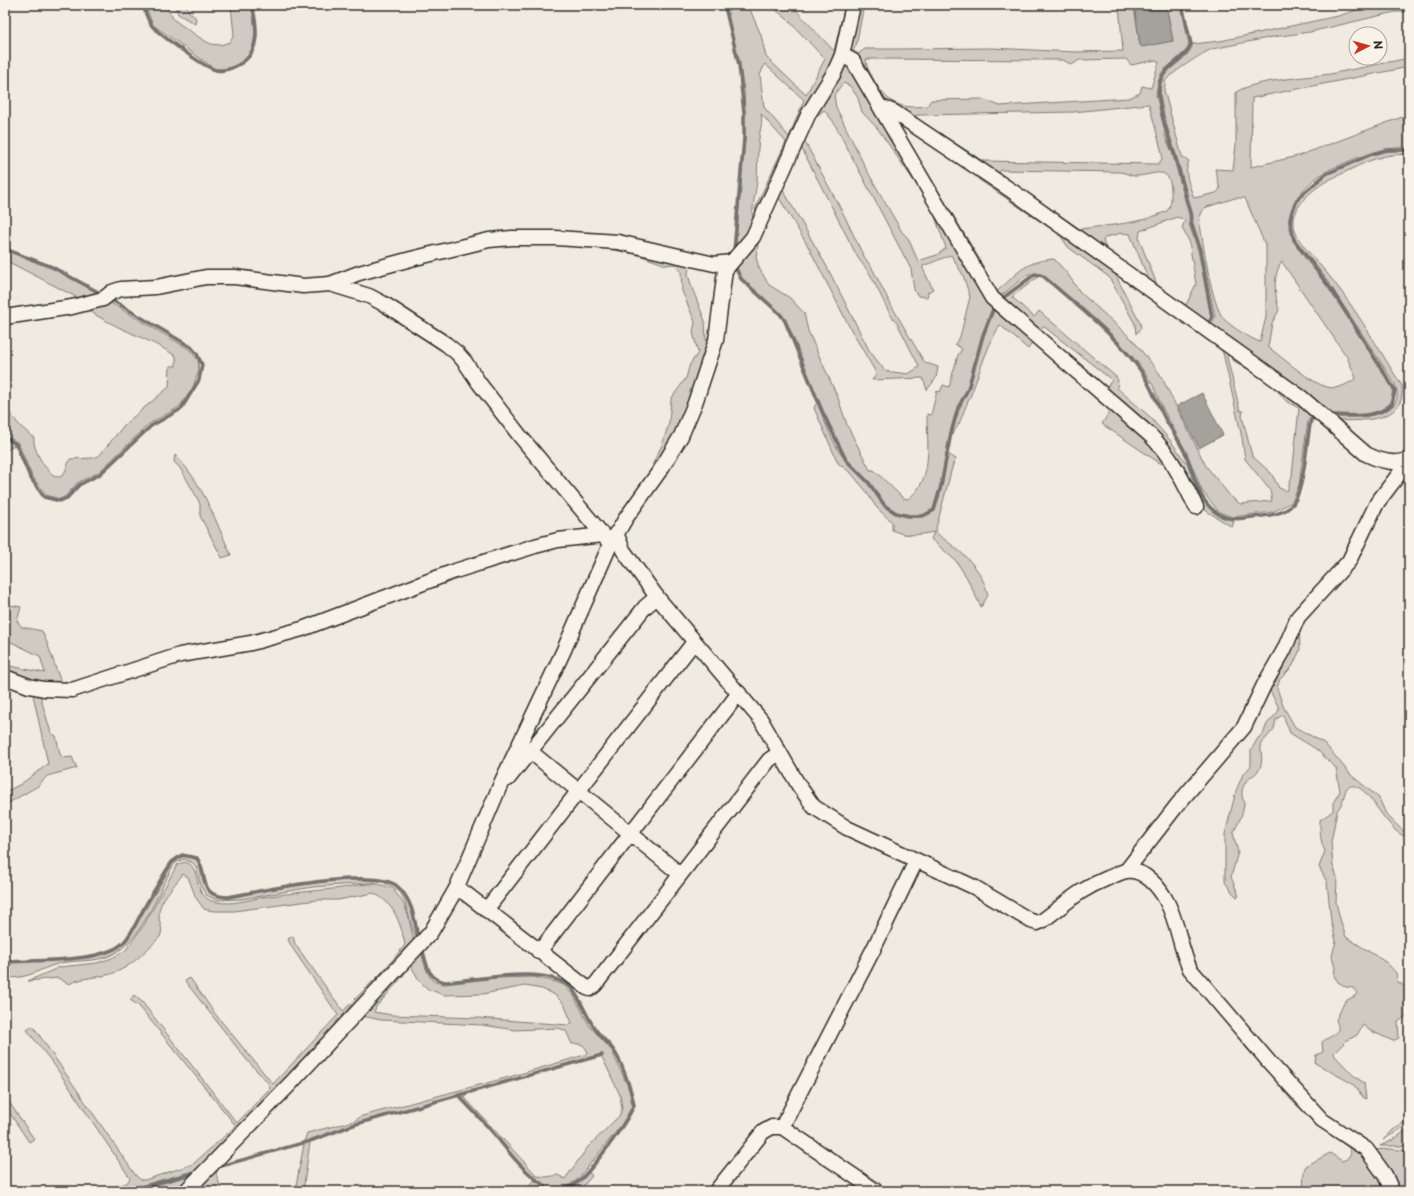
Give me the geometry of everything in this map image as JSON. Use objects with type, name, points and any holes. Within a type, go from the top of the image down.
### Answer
[{"type":"street","points":[[186,1191],[297,1077],[423,941],[431,932],[456,888],[502,781],[563,652],[610,538],[664,464],[681,436],[692,410],[716,340],[725,270],[753,237],[809,113],[834,73],[842,55],[853,5]]},
{"type":"street","points":[[842,55],[853,61],[992,298],[1151,436],[1175,464],[1196,507]]},
{"type":"street","points":[[881,107],[894,112],[1012,191],[1302,398],[1366,454],[1390,462],[1409,460]]},
{"type":"street","points":[[5,317],[84,304],[103,299],[112,292],[121,288],[156,288],[206,278],[235,277],[303,286],[330,284],[359,273],[411,259],[489,240],[512,238],[556,238],[618,242],[714,264],[731,262]]},
{"type":"street","points":[[330,284],[369,296],[386,305],[446,344],[457,353],[465,362],[478,383],[520,436],[610,538],[623,550],[657,597],[761,720],[799,786],[818,810],[847,828],[974,887],[1024,918],[1037,922],[1047,918],[1074,895],[1093,884],[1126,871],[1192,786],[1244,727],[1264,685],[1284,650],[1298,617],[1349,561],[1377,503],[1409,460]]},
{"type":"street","points":[[5,677],[44,690],[72,690],[180,655],[251,643],[302,629],[455,571],[535,546],[558,540],[610,538]]},
{"type":"street","points":[[502,781],[509,779],[645,608],[657,597]]},
{"type":"street","points":[[486,910],[694,642]]},
{"type":"street","points":[[539,952],[739,693]]},
{"type":"street","points":[[531,752],[680,874]]},
{"type":"street","points":[[456,888],[587,988],[592,988],[769,760],[779,753]]},
{"type":"street","points":[[782,1127],[874,948],[916,861]]},
{"type":"street","points":[[1126,871],[1142,874],[1155,885],[1168,903],[1185,958],[1190,969],[1322,1120],[1366,1149],[1385,1176],[1392,1191]]},
{"type":"street","points":[[716,1191],[763,1132],[772,1126],[782,1127],[876,1191]]},
{"type":"shaded area","points":[[145,5],[165,5],[174,20],[203,40],[211,44],[220,45],[230,42],[234,35],[231,5],[251,5],[255,29],[254,40],[247,58],[239,64],[229,68],[215,69],[153,25]]},
{"type":"shaded area","points":[[175,5],[187,5],[189,12],[196,18],[195,24],[178,14]]},
{"type":"shaded area","points":[[724,5],[748,5],[761,35],[766,57],[806,95],[825,59],[787,19],[770,5],[791,5],[834,51],[845,5],[850,5],[844,35],[757,224],[755,208],[786,142],[761,114],[762,123],[758,143],[757,181],[753,212],[754,230],[735,252],[745,139],[745,113],[744,89],[727,11]],"holes":[[[765,64],[804,100],[789,137],[764,107],[760,75]]]},
{"type":"shaded area","points":[[857,5],[864,5],[856,46],[853,50],[858,54],[865,49],[991,48],[1075,52],[1123,51],[1119,5],[1134,5],[1140,45],[1173,41],[1166,5],[1181,5],[1189,44],[1187,50],[1162,72],[1158,82],[1156,95],[1163,119],[1165,136],[1172,152],[1189,215],[1189,224],[1198,250],[1211,317],[1209,324],[1211,324],[1215,317],[1202,250],[1193,223],[1193,215],[1163,109],[1160,89],[1165,76],[1187,55],[1193,44],[1220,41],[1338,16],[1372,5],[1409,5],[1409,12],[1395,12],[1310,32],[1273,37],[1212,49],[1169,77],[1166,80],[1164,90],[1181,153],[1183,158],[1189,161],[1187,165],[1187,175],[1194,198],[1216,193],[1220,189],[1215,169],[1233,170],[1236,145],[1236,92],[1256,84],[1330,74],[1370,66],[1388,66],[1388,62],[1409,58],[1409,67],[1252,98],[1251,167],[1298,156],[1402,117],[1405,125],[1409,125],[1409,148],[1378,151],[1323,173],[1308,185],[1301,193],[1291,209],[1289,218],[1289,227],[1294,242],[1328,288],[1391,385],[1393,390],[1390,403],[1384,408],[1369,413],[1327,414],[882,103],[848,52]],"holes":[[[866,59],[1063,60],[1072,65],[1079,60],[1126,59],[1131,65],[1156,60],[1159,62],[1151,88],[1142,86],[1140,93],[1129,98],[1000,106],[982,99],[931,100],[927,106],[910,107],[896,104],[885,96],[869,71]],[[1149,104],[1162,153],[1162,159],[1158,164],[983,161],[916,118],[916,115],[1074,112]],[[1001,170],[1123,172],[1134,176],[1158,173],[1167,176],[1170,181],[1171,201],[1167,211],[1147,219],[1080,229],[999,172]],[[1235,198],[1245,198],[1266,247],[1266,317],[1260,342],[1231,325],[1219,312],[1211,287],[1199,219],[1204,208]],[[1177,217],[1185,220],[1182,228],[1189,241],[1196,284],[1186,305],[1158,287],[1139,239],[1140,231]],[[1122,233],[1130,234],[1150,283],[1130,270],[1110,253],[1103,240],[1106,237]],[[1282,262],[1347,357],[1356,378],[1343,386],[1331,388],[1320,385],[1268,347],[1272,323],[1279,310],[1275,286],[1279,267]]]},
{"type":"shaded area","points":[[1134,5],[1166,5],[1173,41],[1142,47],[1140,45]]},
{"type":"shaded area","points":[[848,62],[925,197],[878,129],[862,112],[858,98],[850,86],[843,83],[834,95],[836,107],[866,169],[902,232],[908,238],[918,261],[937,255],[946,248],[933,211],[993,306],[982,335],[968,388],[957,408],[950,433],[940,486],[933,509],[923,515],[909,515],[897,512],[886,505],[869,482],[847,460],[823,411],[786,320],[781,313],[742,278],[736,266],[759,238],[756,257],[759,268],[769,285],[790,298],[804,313],[808,331],[838,398],[847,425],[870,470],[874,470],[903,498],[908,499],[922,482],[928,449],[927,414],[931,415],[937,391],[940,392],[943,385],[949,387],[958,355],[962,349],[955,344],[960,337],[970,297],[963,275],[951,255],[923,266],[933,289],[927,293],[928,296],[926,297],[918,296],[914,290],[911,269],[833,121],[824,110],[808,125],[844,64]]},
{"type":"shaded area","points":[[890,113],[1318,414],[1311,417],[1308,421],[1299,485],[1292,502],[1273,512],[1232,517],[1219,512],[1202,491],[1187,453],[1163,409],[1153,385],[1138,363],[1113,336],[1041,274],[1028,274],[997,299]],"holes":[[[897,122],[977,175],[978,179],[1060,235],[1068,247],[1109,277],[1135,324],[1136,334],[1141,328],[1140,323],[1114,272],[1221,350],[1223,353],[1242,438],[1245,459],[1270,490],[1272,501],[1240,504],[1230,496],[1206,466],[1160,374],[1132,339],[1080,292],[1067,273],[1054,259],[1035,262],[1016,274],[996,292],[981,266],[980,260]],[[1228,354],[1234,361],[1263,378],[1276,389],[1287,402],[1299,408],[1292,476],[1287,491],[1279,488],[1271,473],[1252,456],[1242,416],[1243,411],[1240,411],[1227,357]]]},
{"type":"shaded area","points":[[804,134],[805,142],[845,217],[863,255],[872,268],[890,303],[923,360],[926,363],[938,367],[936,378],[927,390],[923,378],[872,380],[876,375],[875,371],[850,328],[809,248],[778,196],[782,188],[827,267],[869,350],[885,371],[908,374],[918,368],[919,366],[897,323],[890,314],[870,274],[858,258],[801,147]]},
{"type":"shaded area","points":[[1397,150],[1409,151],[1409,155],[1389,155],[1380,157],[1329,180],[1308,195],[1298,208],[1295,215],[1294,228],[1299,239],[1343,293],[1402,386],[1401,398],[1397,407],[1389,414],[1369,420],[1335,421],[1331,417],[1364,416],[1386,411],[1394,405],[1397,396],[1395,384],[1324,276],[1295,239],[1291,224],[1292,216],[1299,199],[1326,175],[1372,154]]},
{"type":"shaded area","points":[[594,243],[686,260],[689,266],[688,274],[692,288],[705,321],[706,341],[709,346],[676,435],[652,476],[653,463],[662,445],[669,423],[671,399],[686,378],[690,364],[698,353],[693,332],[695,322],[682,291],[681,271],[674,264],[666,265],[636,254],[592,246]]},
{"type":"shaded area","points":[[5,250],[51,267],[103,296],[77,303],[78,298],[5,260]]},
{"type":"shaded area","points":[[1039,276],[1012,297],[1034,317],[1039,311],[1115,376],[1118,380],[1117,388],[1149,416],[1170,440],[1188,465],[1197,491],[1208,506],[1221,516],[1234,521],[1232,527],[1197,505],[1181,469],[1105,390],[1112,380],[1043,326],[1038,333],[999,302],[1031,277]]},
{"type":"shaded area","points":[[109,302],[189,349],[198,360],[199,370],[192,390],[179,407],[149,424],[99,472],[77,483],[66,496],[60,499],[46,495],[32,476],[18,443],[5,435],[5,407],[20,426],[34,438],[38,455],[46,468],[55,476],[60,477],[64,474],[70,459],[93,458],[99,456],[125,424],[169,387],[170,366],[176,366],[176,356],[153,343],[106,321],[84,307]]},
{"type":"shaded area","points":[[995,307],[1034,340],[1028,349],[1000,325],[985,355],[958,426],[952,434],[959,409],[969,389],[984,336]]},
{"type":"shaded area","points":[[1202,393],[1223,435],[1199,448],[1177,406]]},
{"type":"shaded area","points":[[817,402],[830,434],[842,456],[868,484],[884,506],[895,514],[916,517],[935,511],[942,486],[948,454],[956,459],[953,464],[935,532],[968,559],[980,574],[988,595],[981,607],[967,578],[956,561],[931,539],[934,532],[913,535],[903,534],[892,530],[892,522],[876,507],[866,491],[851,473],[838,463],[814,408]]},
{"type":"shaded area","points":[[1113,406],[1173,468],[1158,462],[1102,424]]},
{"type":"shaded area","points":[[5,439],[15,445],[8,450],[5,458]]},
{"type":"shaded area","points":[[175,455],[185,466],[208,502],[231,555],[222,558],[200,516],[200,504],[194,492],[180,468],[174,462]]},
{"type":"shaded area","points":[[5,604],[21,607],[17,621],[22,627],[42,631],[61,682],[92,680],[56,687],[5,673],[5,665],[45,673],[40,656],[5,639]]},
{"type":"shaded area","points":[[1299,620],[1300,650],[1292,667],[1280,679],[1277,688],[1283,706],[1295,727],[1324,743],[1351,775],[1379,798],[1386,814],[1409,835],[1409,840],[1396,831],[1363,791],[1357,787],[1351,786],[1346,789],[1342,803],[1337,811],[1331,842],[1333,866],[1337,877],[1336,903],[1342,926],[1346,937],[1387,963],[1396,973],[1398,982],[1409,989],[1409,1017],[1405,1017],[1398,1022],[1399,1038],[1393,1041],[1369,1030],[1363,1025],[1357,1035],[1346,1041],[1334,1053],[1335,1056],[1354,1076],[1364,1083],[1366,1099],[1353,1084],[1315,1063],[1316,1055],[1323,1052],[1322,1042],[1335,1034],[1338,1029],[1336,1020],[1345,1001],[1355,996],[1357,993],[1353,988],[1346,987],[1338,982],[1334,976],[1335,968],[1332,956],[1336,941],[1331,921],[1327,882],[1319,867],[1325,851],[1321,840],[1320,820],[1333,811],[1333,803],[1340,791],[1336,768],[1316,749],[1290,733],[1283,715],[1276,719],[1274,729],[1260,745],[1262,756],[1259,770],[1244,784],[1242,791],[1244,802],[1243,808],[1240,819],[1233,833],[1238,852],[1231,877],[1239,896],[1237,897],[1232,892],[1225,882],[1225,834],[1236,791],[1243,774],[1251,766],[1251,750],[1258,738],[1263,734],[1267,724],[1278,712],[1279,708],[1267,685]]},
{"type":"shaded area","points":[[32,690],[41,692],[41,699],[51,733],[56,736],[60,754],[63,758],[72,757],[77,768],[47,776],[38,786],[5,805],[5,792],[21,784],[48,764]]},
{"type":"shaded area","points":[[190,856],[198,861],[206,887],[213,895],[219,897],[228,898],[288,887],[340,880],[383,881],[396,886],[406,897],[412,911],[418,941],[416,940],[404,899],[400,892],[383,882],[313,887],[242,899],[217,900],[206,895],[201,886],[196,867],[193,863],[184,859],[175,863],[154,904],[137,932],[128,943],[116,952],[103,958],[57,964],[21,977],[5,978],[5,963],[91,957],[115,950],[124,943],[133,930],[173,863],[182,857]]},
{"type":"shaded area","points":[[184,862],[190,864],[194,869],[203,895],[209,900],[223,903],[234,903],[263,897],[366,884],[382,885],[390,888],[396,893],[404,905],[409,918],[415,947],[197,1174],[193,1171],[122,1191],[101,1191],[127,1183],[130,1178],[55,1066],[27,1030],[33,1026],[136,1176],[141,1180],[145,1180],[193,1164],[236,1126],[139,1006],[130,1000],[134,995],[142,1002],[237,1123],[270,1088],[268,1083],[246,1059],[185,981],[190,978],[216,1015],[273,1084],[338,1015],[291,946],[288,939],[293,936],[295,944],[343,1011],[384,970],[405,945],[399,922],[395,914],[386,902],[373,893],[338,900],[317,900],[234,911],[213,911],[204,909],[196,898],[188,877],[183,874],[161,904],[159,910],[161,928],[160,937],[125,968],[111,974],[79,980],[69,984],[58,978],[28,981],[60,967],[97,963],[112,958],[125,951],[144,925],[177,865]]},
{"type":"shaded area","points":[[420,948],[426,969],[431,979],[437,983],[445,984],[497,978],[534,977],[556,982],[564,985],[574,996],[589,1025],[612,1051],[629,1089],[632,1105],[620,1127],[577,1180],[559,1191],[530,1191],[529,1187],[533,1180],[545,1186],[537,1181],[524,1168],[491,1129],[461,1097],[465,1096],[466,1099],[537,1176],[547,1177],[558,1175],[565,1179],[588,1147],[619,1116],[622,1109],[620,1095],[601,1055],[408,1110],[356,1123],[304,1142],[307,1133],[354,1121],[362,1116],[513,1076],[588,1054],[583,1045],[572,1044],[566,1031],[559,1028],[516,1030],[482,1025],[381,1020],[362,1016]],"holes":[[[410,964],[420,982],[428,989],[444,995],[483,994],[525,986],[542,989],[555,995],[564,1004],[572,1023],[568,1025],[478,1018],[392,1015],[374,1012],[376,1007],[403,976]]]},
{"type":"shaded area","points":[[1181,963],[1250,1043],[1358,1146],[1390,1191],[1303,1191],[1304,1170],[1306,1166],[1330,1153],[1342,1161],[1347,1159],[1351,1153],[1349,1148],[1321,1127],[1291,1100],[1266,1068],[1247,1049],[1218,1010],[1188,978]]},
{"type":"shaded area","points":[[5,1096],[34,1139],[29,1142],[5,1106]]},
{"type":"shaded area","points":[[1409,1119],[1409,1124],[1383,1140],[1395,1128]]},
{"type":"shaded area","points":[[1409,1128],[1409,1146],[1380,1146],[1393,1140]]},
{"type":"shaded area","points":[[310,1142],[303,1191],[295,1191],[304,1144]]},
{"type":"shaded area","points":[[1390,1149],[1409,1151],[1409,1191],[1394,1191],[1368,1150]]},
{"type":"shaded area","points":[[219,1167],[216,1174],[222,1191],[206,1191],[201,1186],[202,1181]]},
{"type":"shaded area","points":[[589,1172],[592,1176],[579,1191],[566,1191],[579,1183]]},
{"type":"shaded area","points":[[193,1175],[180,1191],[172,1191],[173,1188],[171,1188],[134,1191]]},
{"type":"waterway","points":[[143,5],[153,27],[203,64],[221,71],[236,66],[244,61],[254,48],[256,40],[256,23],[252,5]]},
{"type":"waterway","points":[[723,5],[726,11],[739,65],[744,113],[744,138],[734,251]]},
{"type":"waterway","points":[[1182,5],[1191,44],[1184,55],[1166,71],[1160,81],[1159,97],[1162,117],[1176,161],[1191,215],[1191,223],[1200,250],[1212,317],[1209,323]]},
{"type":"waterway","points":[[1330,415],[1363,416],[1379,412],[1392,404],[1395,390],[1331,289],[1294,240],[1290,220],[1294,206],[1299,197],[1326,174],[1372,154],[1386,150],[1409,150]]},
{"type":"waterway","points":[[5,249],[52,267],[102,294]]},
{"type":"waterway","points":[[735,267],[741,279],[780,314],[785,321],[822,411],[846,460],[869,483],[885,506],[896,513],[909,516],[923,516],[934,510],[941,486],[951,433],[958,408],[968,389],[983,335],[994,307]]},
{"type":"waterway","points":[[1000,300],[1035,274],[1043,276],[1108,333],[1131,358],[1145,377],[1163,416],[1185,453],[1201,495],[1212,509],[1224,517],[1236,519],[1267,516],[1282,512],[1290,507],[1295,501],[1302,479],[1311,420],[1317,416]]},
{"type":"waterway","points":[[5,437],[16,444],[30,477],[44,497],[60,501],[67,498],[79,485],[100,474],[151,426],[181,409],[199,380],[202,365],[197,354],[191,347],[110,299]]},
{"type":"waterway","points":[[5,962],[85,957],[101,954],[115,949],[124,942],[130,934],[149,898],[172,862],[182,855],[197,858],[201,865],[205,884],[212,893],[218,896],[228,897],[316,882],[365,879],[384,881],[397,886],[406,897],[412,910],[418,938]]},
{"type":"waterway","points":[[422,948],[431,974],[435,978],[445,982],[511,975],[546,977],[560,981],[571,988],[575,993],[598,1033],[615,1053],[626,1076],[634,1105],[617,1134],[593,1166],[579,1181],[563,1191]]},
{"type":"waterway","points":[[217,1167],[310,1141],[356,1124],[602,1055]]},
{"type":"waterway","points":[[459,1096],[530,1175],[545,1186]]},
{"type":"waterway","points":[[128,1191],[193,1173]]}]
